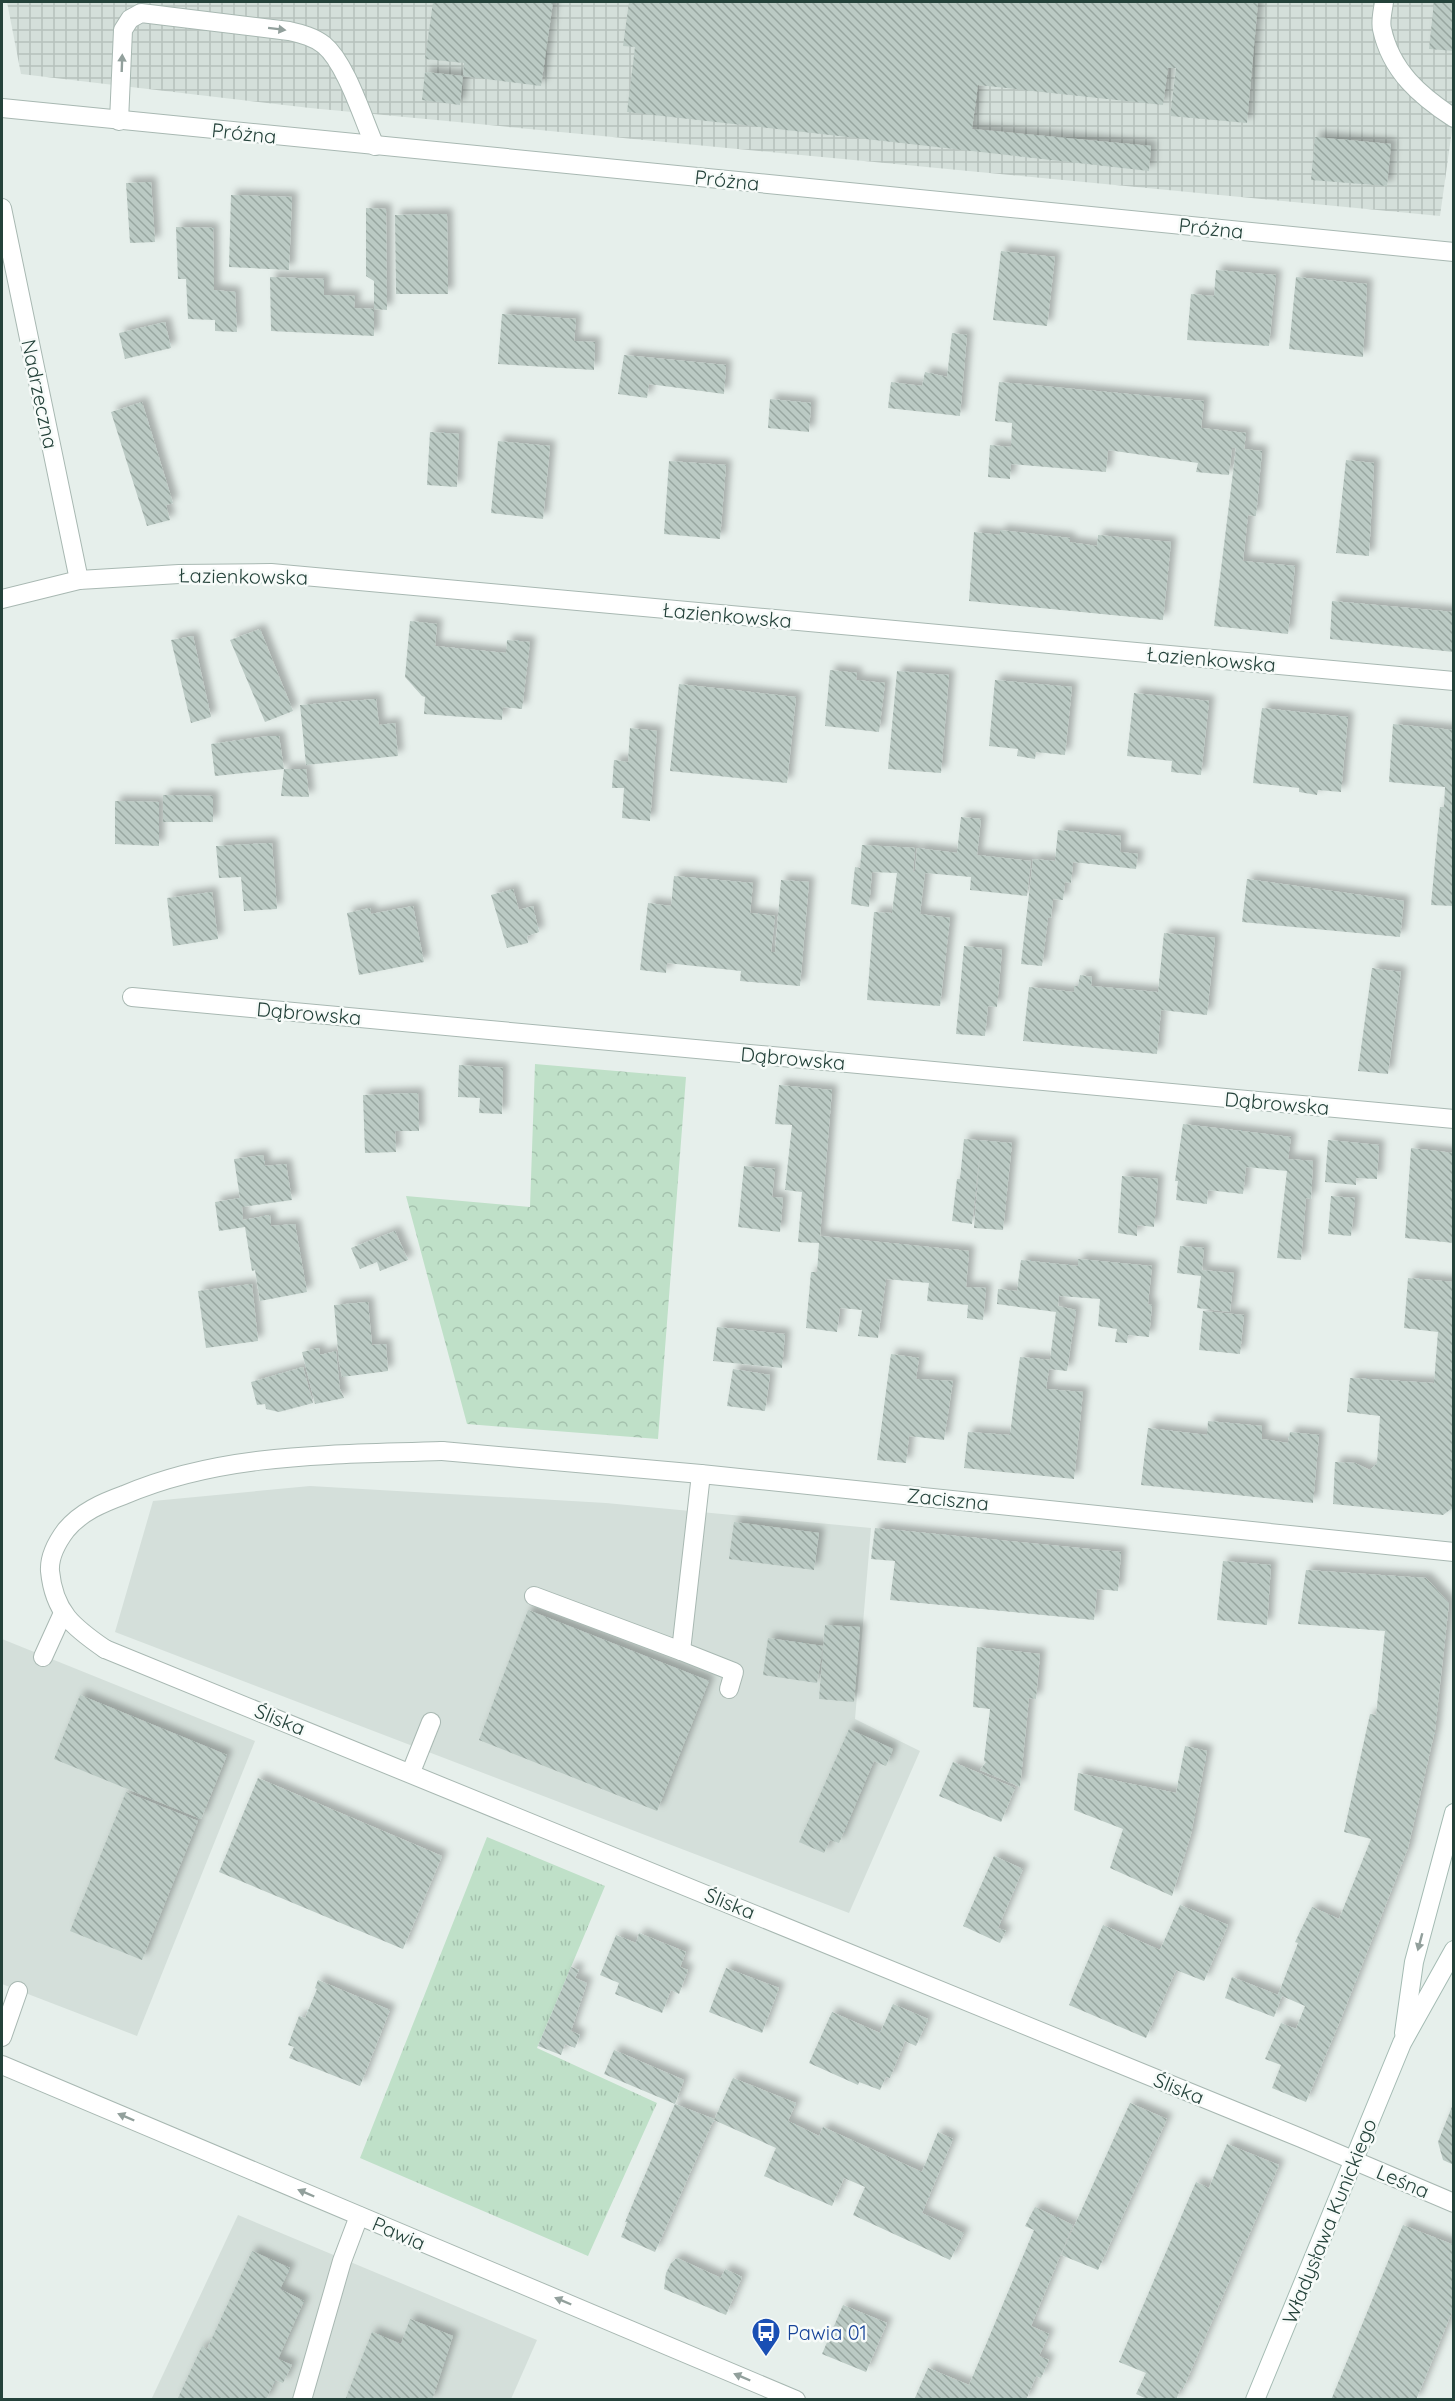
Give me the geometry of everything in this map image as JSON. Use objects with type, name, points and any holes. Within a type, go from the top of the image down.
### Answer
[{"type":"street","points":[[1384,2],[1382,27],[1391,57],[1407,81],[1432,104],[1454,118]]},
{"type":"street","points":[[119,121],[123,30],[130,19],[141,13],[290,31],[310,36],[325,46],[343,71],[375,146]]},
{"type":"street","name":"Próżna","points":[[2,108],[1454,252]]},
{"type":"street","name":"Nadrzeczna","points":[[2,208],[80,580]]},
{"type":"street","name":"Łazienkowska","points":[[2,599],[80,580],[178,574],[271,573],[1454,681]]},
{"type":"street","name":"Dąbrowska","points":[[132,997],[1454,1119]]},
{"type":"street","name":"Zaciszna","points":[[63,1613],[52,1586],[50,1563],[58,1540],[76,1519],[104,1503],[147,1485],[200,1470],[319,1455],[442,1451],[701,1474],[1454,1552]]},
{"type":"street","points":[[681,1651],[701,1474]]},
{"type":"street","points":[[534,1596],[734,1672],[729,1689]]},
{"type":"street","points":[[43,1657],[63,1613]]},
{"type":"street","name":"Śliska","points":[[63,1613],[79,1631],[105,1649],[411,1772],[1353,2160]]},
{"type":"street","points":[[411,1772],[431,1722]]},
{"type":"street","name":"Władysława Kunickiego","points":[[1402,2043],[1414,1962],[1454,1813]]},
{"type":"street","name":"Władysława Kunickiego","points":[[1255,2400],[1402,2043],[1454,1950]]},
{"type":"street","points":[[2,2037],[18,1991]]},
{"type":"street","name":"Pawia","points":[[2,2065],[796,2400]]},
{"type":"street","points":[[2,2080],[39,2080]]},
{"type":"street","name":"Leśna","points":[[1353,2160],[1454,2203]]},
{"type":"street","points":[[302,2400],[342,2260],[359,2216]]},
{"type":"shaded area","points":[[7,2],[1453,2],[1453,123],[1440,216],[310,108],[21,74]]},
{"type":"shaded area","points":[[310,1486],[606,1503],[871,1528],[855,1719],[920,1751],[849,1913],[115,1632],[153,1501]]},
{"type":"shaded area","points":[[2,1639],[255,1741],[137,2036],[2,1984]]},
{"type":"shaded area","points":[[238,2215],[537,2340],[511,2399],[151,2400]]},
{"type":"green space","points":[[535,1064],[686,1077],[658,1439],[467,1424],[406,1196],[530,1207]]},
{"type":"green space","points":[[487,1837],[605,1886],[537,2048],[657,2103],[588,2256],[360,2158]]},
{"type":"building","points":[[433,2],[553,2],[541,86],[463,76],[464,63],[425,59]]},
{"type":"building","points":[[629,2],[1258,2],[1247,123],[1170,116],[1176,68],[1168,68],[1163,105],[978,85],[972,129],[1151,146],[1149,171],[627,112],[635,47],[623,46]]},
{"type":"building","points":[[1434,2],[1454,2],[1454,51],[1429,49]]},
{"type":"building","points":[[425,72],[463,76],[460,105],[422,100]]},
{"type":"building","points":[[1315,137],[1391,144],[1387,186],[1311,180]]},
{"type":"building","points":[[151,182],[155,242],[130,243],[126,183]]},
{"type":"building","points":[[231,195],[292,197],[289,270],[229,267]]},
{"type":"building","points":[[366,208],[386,209],[387,310],[374,309],[374,281],[366,276]]},
{"type":"building","points":[[447,214],[448,294],[396,294],[395,215]]},
{"type":"building","points":[[176,227],[213,228],[214,290],[235,292],[237,332],[215,331],[215,320],[188,319],[186,279],[178,279]]},
{"type":"building","points":[[1001,251],[1055,257],[1047,326],[993,320]]},
{"type":"building","points":[[1216,270],[1276,275],[1269,346],[1187,340],[1191,294],[1214,296]]},
{"type":"building","points":[[270,277],[324,279],[324,295],[355,296],[354,308],[374,309],[374,336],[271,331]]},
{"type":"building","points":[[1296,277],[1367,284],[1363,357],[1289,349]]},
{"type":"building","points":[[502,314],[576,319],[574,341],[595,342],[594,370],[498,364]]},
{"type":"building","points":[[165,322],[171,348],[125,359],[119,333]]},
{"type":"building","points":[[952,333],[967,335],[960,416],[888,408],[891,382],[922,386],[925,372],[947,377]]},
{"type":"building","points":[[624,355],[726,365],[724,394],[649,384],[647,398],[618,394]]},
{"type":"building","points":[[999,382],[1204,401],[1201,428],[1246,433],[1244,449],[1262,451],[1256,516],[1248,515],[1243,561],[1295,566],[1288,634],[1214,626],[1236,448],[1232,448],[1229,475],[1196,472],[1198,463],[1108,450],[1106,472],[1011,464],[1010,479],[988,477],[990,445],[1011,447],[1012,423],[995,421]]},
{"type":"building","points":[[770,399],[811,403],[809,432],[768,428]]},
{"type":"building","points":[[142,402],[173,503],[166,505],[170,520],[147,526],[111,412]]},
{"type":"building","points":[[430,432],[459,434],[457,487],[427,485]]},
{"type":"building","points":[[498,441],[550,446],[543,519],[491,513]]},
{"type":"building","points":[[1346,460],[1374,463],[1369,556],[1336,553]]},
{"type":"building","points":[[669,461],[726,465],[720,539],[664,534]]},
{"type":"building","points":[[1000,530],[1070,538],[1069,542],[1097,546],[1098,535],[1171,542],[1163,620],[969,601],[974,532],[1000,535]]},
{"type":"building","points":[[1332,601],[1454,612],[1454,652],[1330,639]]},
{"type":"building","points":[[410,621],[437,624],[435,646],[506,653],[507,640],[530,642],[522,709],[503,707],[502,720],[424,714],[425,697],[405,677]]},
{"type":"building","points":[[260,629],[293,711],[265,722],[230,640]]},
{"type":"building","points":[[193,636],[211,717],[191,723],[171,640]]},
{"type":"building","points":[[830,670],[857,673],[856,680],[885,683],[879,732],[825,726]]},
{"type":"building","points":[[897,671],[949,675],[941,773],[888,769]]},
{"type":"building","points":[[995,680],[1072,687],[1065,755],[1036,752],[1035,759],[1017,756],[1018,749],[989,746]]},
{"type":"building","points":[[679,684],[796,697],[787,783],[670,771]]},
{"type":"building","points":[[1134,693],[1209,701],[1201,775],[1171,772],[1172,761],[1127,756]]},
{"type":"building","points":[[376,699],[379,725],[395,723],[398,756],[306,765],[300,705]]},
{"type":"building","points":[[1262,708],[1348,717],[1341,792],[1318,790],[1317,795],[1299,792],[1299,788],[1253,783]]},
{"type":"building","points":[[1393,724],[1454,730],[1454,906],[1431,905],[1440,807],[1444,807],[1445,787],[1389,782]]},
{"type":"building","points":[[630,728],[657,731],[650,821],[622,818],[624,788],[612,788],[614,760],[628,762]]},
{"type":"building","points":[[279,736],[284,769],[215,776],[211,744]]},
{"type":"building","points":[[284,769],[306,769],[309,797],[281,796]]},
{"type":"building","points":[[163,795],[213,796],[213,822],[163,822]]},
{"type":"building","points":[[115,801],[159,802],[159,846],[115,844]]},
{"type":"building","points":[[961,817],[981,819],[977,855],[1031,861],[1027,896],[970,890],[971,877],[925,873],[920,914],[950,918],[940,1006],[867,1000],[874,912],[892,913],[897,873],[872,872],[869,907],[851,904],[855,867],[860,868],[862,845],[915,848],[913,872],[915,871],[917,848],[957,853]]},
{"type":"building","points":[[1058,830],[1121,836],[1120,852],[1138,854],[1136,869],[1073,862],[1071,883],[1065,882],[1063,900],[1053,899],[1051,918],[1048,918],[1042,966],[1021,964],[1033,859],[1055,861]]},
{"type":"building","points":[[272,843],[277,909],[244,911],[241,877],[219,878],[216,846]]},
{"type":"building","points":[[674,876],[753,883],[750,913],[775,916],[771,952],[775,952],[781,880],[809,882],[800,986],[740,981],[741,971],[667,963],[666,973],[640,970],[648,903],[671,906]]},
{"type":"building","points":[[1247,879],[1404,901],[1400,937],[1242,922]]},
{"type":"building","points":[[513,889],[519,910],[533,906],[539,932],[527,936],[528,943],[507,948],[491,895]]},
{"type":"building","points":[[212,892],[218,939],[173,946],[167,898]]},
{"type":"building","points":[[413,906],[424,962],[359,975],[347,913],[370,908],[371,914]]},
{"type":"building","points":[[1164,933],[1215,938],[1207,1015],[1161,1010],[1157,1054],[1023,1041],[1029,987],[1074,992],[1074,986],[1078,986],[1080,975],[1092,977],[1091,986],[1158,992]]},
{"type":"building","points":[[964,946],[1002,950],[997,1007],[988,1006],[985,1036],[956,1034]]},
{"type":"building","points":[[1372,968],[1401,972],[1388,1074],[1358,1071]]},
{"type":"building","points":[[459,1065],[503,1068],[502,1114],[479,1113],[480,1098],[458,1097]]},
{"type":"building","points":[[779,1085],[832,1090],[820,1236],[969,1251],[966,1287],[986,1288],[983,1320],[967,1318],[968,1305],[927,1301],[929,1283],[886,1279],[878,1338],[858,1336],[862,1310],[840,1308],[837,1332],[806,1328],[811,1272],[817,1272],[819,1243],[798,1242],[802,1192],[785,1190],[792,1125],[775,1124]]},
{"type":"building","points":[[418,1093],[419,1131],[395,1131],[396,1152],[365,1153],[363,1095]]},
{"type":"building","points":[[1183,1124],[1291,1137],[1288,1159],[1313,1161],[1311,1199],[1306,1198],[1301,1260],[1277,1258],[1287,1171],[1246,1167],[1243,1194],[1208,1190],[1207,1204],[1176,1200],[1178,1181],[1175,1181]]},
{"type":"building","points":[[964,1139],[1012,1143],[1003,1230],[974,1228],[980,1152],[972,1224],[952,1221],[957,1179],[960,1179]]},
{"type":"building","points":[[1328,1140],[1379,1145],[1377,1179],[1356,1178],[1356,1185],[1325,1182]]},
{"type":"building","points":[[1411,1148],[1454,1153],[1454,1243],[1405,1238]]},
{"type":"building","points":[[263,1155],[265,1166],[286,1164],[292,1200],[242,1207],[243,1220],[270,1215],[271,1226],[295,1224],[307,1292],[260,1301],[255,1270],[252,1271],[245,1227],[219,1231],[215,1202],[240,1198],[234,1159]]},
{"type":"building","points":[[744,1166],[775,1169],[772,1197],[783,1198],[780,1232],[738,1227]]},
{"type":"building","points":[[1122,1176],[1158,1179],[1154,1227],[1137,1225],[1137,1236],[1118,1233]]},
{"type":"building","points":[[1331,1196],[1355,1198],[1351,1236],[1328,1234]]},
{"type":"building","points":[[395,1231],[408,1260],[380,1271],[377,1262],[360,1269],[351,1248]]},
{"type":"building","points":[[1180,1246],[1204,1248],[1202,1270],[1234,1273],[1230,1312],[1197,1308],[1201,1276],[1177,1273]]},
{"type":"building","points":[[1078,1259],[1152,1266],[1148,1304],[1152,1305],[1149,1337],[1128,1335],[1127,1343],[1115,1342],[1117,1329],[1098,1326],[1100,1299],[1059,1296],[1058,1306],[1076,1310],[1067,1371],[1049,1369],[1046,1389],[1083,1392],[1074,1479],[964,1468],[968,1432],[1010,1435],[1020,1357],[1050,1360],[1056,1312],[997,1304],[998,1289],[1017,1291],[1021,1260],[1078,1266]]},
{"type":"building","points":[[1408,1278],[1454,1282],[1454,1507],[1443,1515],[1333,1504],[1335,1462],[1355,1463],[1370,1470],[1377,1463],[1380,1416],[1347,1412],[1350,1378],[1434,1383],[1438,1332],[1404,1328]]},
{"type":"building","points":[[252,1284],[258,1341],[206,1348],[198,1291]]},
{"type":"building","points":[[368,1302],[372,1345],[386,1344],[388,1371],[342,1377],[334,1305]]},
{"type":"building","points":[[1203,1311],[1244,1315],[1240,1354],[1199,1350]]},
{"type":"building","points":[[717,1327],[785,1334],[782,1368],[713,1361]]},
{"type":"building","points":[[319,1348],[320,1355],[336,1351],[340,1389],[344,1398],[315,1404],[302,1352]]},
{"type":"building","points":[[891,1354],[919,1358],[916,1379],[953,1381],[944,1440],[909,1436],[906,1463],[877,1460]]},
{"type":"building","points":[[303,1367],[313,1403],[279,1412],[266,1409],[265,1404],[257,1405],[251,1382]]},
{"type":"building","points":[[733,1369],[770,1375],[765,1411],[727,1406]]},
{"type":"building","points":[[1208,1421],[1262,1426],[1262,1439],[1288,1443],[1290,1432],[1319,1435],[1313,1503],[1141,1485],[1148,1428],[1207,1435]]},
{"type":"building","points":[[734,1522],[819,1533],[814,1570],[729,1559]]},
{"type":"building","points":[[875,1528],[1121,1552],[1118,1591],[1097,1589],[1094,1620],[890,1600],[895,1561],[871,1559]]},
{"type":"building","points":[[1223,1561],[1271,1565],[1267,1625],[1217,1620]]},
{"type":"building","points":[[1306,1570],[1426,1578],[1449,1603],[1435,1730],[1408,1848],[1306,2102],[1272,2088],[1281,2065],[1265,2059],[1281,2023],[1296,2029],[1305,2006],[1282,1996],[1274,2017],[1225,1998],[1232,1977],[1278,1995],[1298,1943],[1295,1942],[1312,1907],[1339,1919],[1371,1839],[1344,1832],[1370,1714],[1376,1715],[1385,1631],[1298,1624]]},
{"type":"building","points":[[528,1610],[709,1681],[657,1811],[479,1740]]},
{"type":"building","points":[[825,1625],[860,1627],[854,1702],[819,1699]]},
{"type":"building","points":[[768,1638],[823,1646],[817,1683],[763,1675]]},
{"type":"building","points":[[977,1647],[1040,1654],[1036,1699],[1029,1698],[1020,1787],[980,1770],[986,1762],[984,1761],[990,1709],[973,1707]]},
{"type":"building","points":[[80,1695],[227,1755],[201,1819],[54,1759]]},
{"type":"building","points":[[849,1729],[893,1749],[886,1766],[874,1761],[839,1843],[830,1840],[824,1853],[799,1842]]},
{"type":"building","points":[[1185,1746],[1207,1751],[1191,1834],[1172,1896],[1110,1868],[1123,1829],[1074,1810],[1078,1773],[1176,1793]]},
{"type":"building","points":[[953,1762],[1015,1788],[1001,1822],[939,1796]]},
{"type":"building","points":[[258,1778],[442,1856],[403,1949],[219,1872]]},
{"type":"building","points":[[126,1792],[198,1821],[142,1960],[70,1931]]},
{"type":"building","points":[[994,1856],[1023,1869],[998,1928],[1006,1931],[1000,1943],[963,1926]]},
{"type":"building","points":[[1180,1905],[1228,1925],[1204,1981],[1176,1970],[1146,2038],[1069,2005],[1103,1925],[1160,1950]]},
{"type":"building","points":[[639,1933],[686,1952],[680,1967],[688,1970],[679,1994],[671,1990],[662,2013],[615,1994],[619,1983],[600,1975],[616,1935],[636,1943]]},
{"type":"building","points":[[571,1967],[579,1970],[575,1978],[587,1983],[571,2031],[580,2035],[575,2048],[565,2044],[561,2055],[538,2046]]},
{"type":"building","points":[[726,1968],[779,1988],[762,2033],[709,2012]]},
{"type":"building","points":[[318,1980],[390,2010],[360,2086],[289,2058],[294,2047],[288,2045],[299,2016],[305,2018],[317,1989],[315,1988]]},
{"type":"building","points":[[893,2004],[928,2019],[916,2046],[905,2041],[890,2078],[886,2077],[880,2090],[859,2082],[858,2085],[809,2063],[832,2012],[880,2033]]},
{"type":"building","points":[[614,2050],[684,2080],[675,2104],[604,2074]]},
{"type":"building","points":[[733,2078],[796,2103],[788,2121],[819,2136],[823,2127],[922,2172],[938,2132],[953,2139],[922,2213],[964,2233],[950,2260],[853,2215],[865,2187],[844,2178],[832,2206],[764,2176],[776,2148],[714,2120]]},
{"type":"building","points":[[1130,2103],[1167,2119],[1098,2270],[1061,2255]]},
{"type":"building","points":[[675,2104],[714,2119],[655,2252],[621,2237],[627,2222],[625,2222]]},
{"type":"building","points":[[1453,2104],[1454,2165],[1443,2160],[1438,2142]]},
{"type":"building","points":[[1227,2144],[1279,2165],[1183,2389],[1181,2387],[1176,2400],[1149,2400],[1136,2394],[1146,2373],[1119,2362],[1196,2182],[1209,2188]]},
{"type":"building","points":[[1035,2207],[1073,2225],[1031,2326],[1049,2334],[1039,2356],[1049,2360],[1041,2378],[1036,2376],[1026,2400],[914,2400],[928,2368],[969,2385],[1034,2230],[1025,2226]]},
{"type":"building","points":[[1403,2225],[1454,2245],[1454,2307],[1416,2400],[1331,2400]]},
{"type":"building","points":[[252,2251],[290,2268],[280,2289],[304,2301],[278,2359],[292,2365],[283,2383],[275,2380],[266,2400],[177,2400],[202,2346],[207,2349]]},
{"type":"building","points":[[677,2258],[721,2278],[725,2269],[742,2277],[726,2315],[664,2289],[666,2273],[671,2263]]},
{"type":"building","points":[[843,2305],[887,2323],[866,2372],[822,2354]]},
{"type":"building","points":[[410,2319],[453,2336],[432,2400],[345,2400],[372,2332],[401,2344]]},
{"type":"place","name":"Pawia 01","points":[[766,2358]]}]
